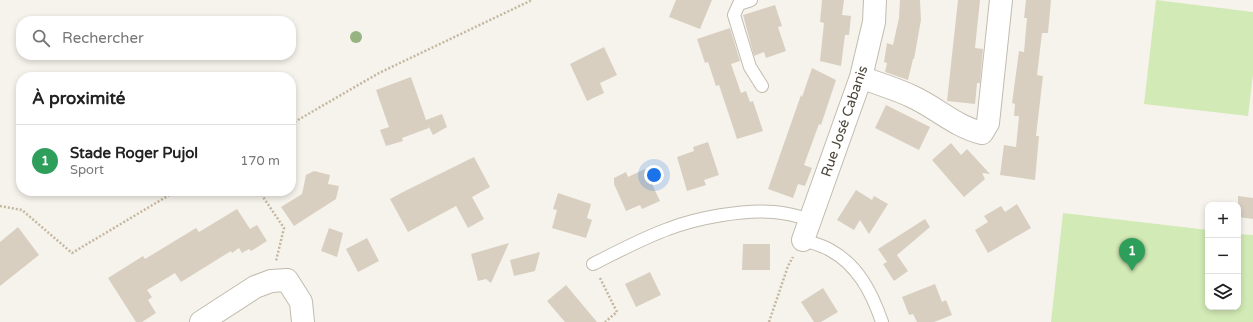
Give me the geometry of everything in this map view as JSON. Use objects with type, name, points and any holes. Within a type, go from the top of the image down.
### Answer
[{"type":"street","name":"Rue José Cabanis","points":[[807,230],[861,77],[874,22],[875,0]]},
{"type":"street","points":[[861,77],[914,97],[954,122],[972,131],[982,133],[988,123],[1001,0]]},
{"type":"street","points":[[201,322],[255,286],[271,281],[287,280],[301,302],[303,322]]},
{"type":"lane","points":[[751,0],[739,4],[734,15],[750,68],[762,86]]},
{"type":"lane","points":[[593,264],[668,229],[713,217],[755,212],[792,214],[807,230],[840,257],[860,276],[876,304],[882,322]]},
{"type":"path","points":[[296,121],[379,73],[532,0]]},
{"type":"path","points":[[0,206],[22,210],[72,253],[168,196]]},
{"type":"path","points":[[262,196],[284,228],[271,281]]},
{"type":"path","points":[[769,322],[788,266],[807,230]]},
{"type":"path","points":[[593,264],[617,312],[605,322]]},
{"type":"green space","points":[[1156,0],[1253,12],[1253,74],[1248,116],[1144,104]]},
{"type":"green space","points":[[1063,213],[1205,230],[1205,310],[1241,310],[1241,234],[1253,235],[1253,322],[1051,322]]},
{"type":"building","points":[[676,0],[712,0],[700,29],[669,17]]},
{"type":"building","points":[[822,0],[844,0],[842,15],[851,16],[849,35],[845,35],[841,66],[820,61],[824,23],[820,22]]},
{"type":"building","points":[[900,0],[920,0],[921,20],[914,59],[908,80],[885,72],[887,63],[884,62],[887,43],[893,45],[899,18]]},
{"type":"building","points":[[958,0],[980,0],[975,48],[983,49],[980,83],[977,83],[975,104],[947,101]]},
{"type":"building","points":[[1026,0],[1051,0],[1048,33],[1042,33],[1037,75],[1043,76],[1036,136],[1039,136],[1035,180],[1000,175],[1004,145],[1016,147],[1019,116],[1014,116],[1015,104],[1012,103],[1019,51],[1024,52],[1027,18],[1024,18]]},
{"type":"building","points":[[775,5],[782,26],[778,27],[786,51],[766,58],[764,52],[754,56],[743,15]]},
{"type":"building","points":[[730,28],[740,61],[731,64],[741,93],[746,91],[750,102],[753,101],[763,131],[737,139],[719,85],[716,86],[708,62],[705,63],[697,39]]},
{"type":"building","points":[[604,47],[617,75],[600,83],[604,93],[587,101],[570,64]]},
{"type":"building","points":[[812,68],[836,80],[821,125],[819,124],[804,165],[812,168],[805,186],[798,184],[793,198],[768,189]]},
{"type":"building","points":[[411,77],[426,120],[442,114],[447,127],[433,135],[428,125],[429,128],[402,138],[403,141],[386,146],[380,130],[389,127],[376,90]]},
{"type":"building","points":[[886,105],[930,127],[919,150],[875,128]]},
{"type":"building","points":[[708,142],[719,175],[704,180],[706,185],[687,191],[677,157],[694,151],[693,147]]},
{"type":"building","points":[[951,143],[961,155],[967,149],[990,174],[982,173],[985,179],[964,197],[932,160]]},
{"type":"building","points":[[474,157],[490,187],[472,197],[484,219],[468,228],[456,206],[408,232],[390,199]]},
{"type":"building","points":[[645,169],[660,201],[642,209],[640,205],[626,211],[614,184],[614,178],[626,172],[628,177]]},
{"type":"building","points":[[314,171],[330,175],[328,184],[339,186],[336,199],[294,226],[281,207],[302,194],[306,175]]},
{"type":"building","points":[[856,190],[872,200],[874,196],[888,204],[869,234],[860,220],[854,230],[837,220]]},
{"type":"building","points":[[558,193],[591,204],[587,218],[592,220],[586,238],[552,228],[557,210],[553,209]]},
{"type":"building","points":[[1238,196],[1253,198],[1253,219],[1241,217],[1241,202],[1238,202]]},
{"type":"building","points":[[1017,204],[1031,228],[988,253],[975,230],[988,222],[984,216],[1001,206],[1005,212]]},
{"type":"building","points":[[237,209],[250,229],[257,225],[267,241],[251,251],[249,249],[242,253],[239,248],[232,253],[231,251],[181,282],[175,273],[147,290],[152,297],[148,300],[156,313],[142,322],[136,322],[108,278],[143,256],[145,259],[196,228],[199,232]]},
{"type":"building","points":[[925,219],[930,227],[897,255],[908,271],[894,281],[883,264],[887,262],[878,249]]},
{"type":"building","points":[[18,227],[39,255],[0,286],[0,242]]},
{"type":"building","points":[[329,228],[343,233],[337,257],[321,251]]},
{"type":"building","points":[[367,238],[379,261],[358,272],[346,249]]},
{"type":"building","points":[[509,243],[491,283],[486,279],[478,281],[471,254]]},
{"type":"building","points":[[743,244],[770,244],[770,270],[742,270]]},
{"type":"building","points":[[540,252],[535,271],[514,276],[510,260]]},
{"type":"building","points":[[650,272],[661,295],[636,307],[625,284]]},
{"type":"building","points":[[935,284],[942,302],[946,300],[952,315],[934,322],[917,322],[913,314],[909,315],[902,297]]},
{"type":"building","points":[[566,285],[597,322],[565,322],[547,301]]},
{"type":"building","points":[[823,288],[838,312],[821,322],[814,322],[801,302]]},
{"type":"place","name":"Stade Roger Pujol","points":[[1132,271]]}]
